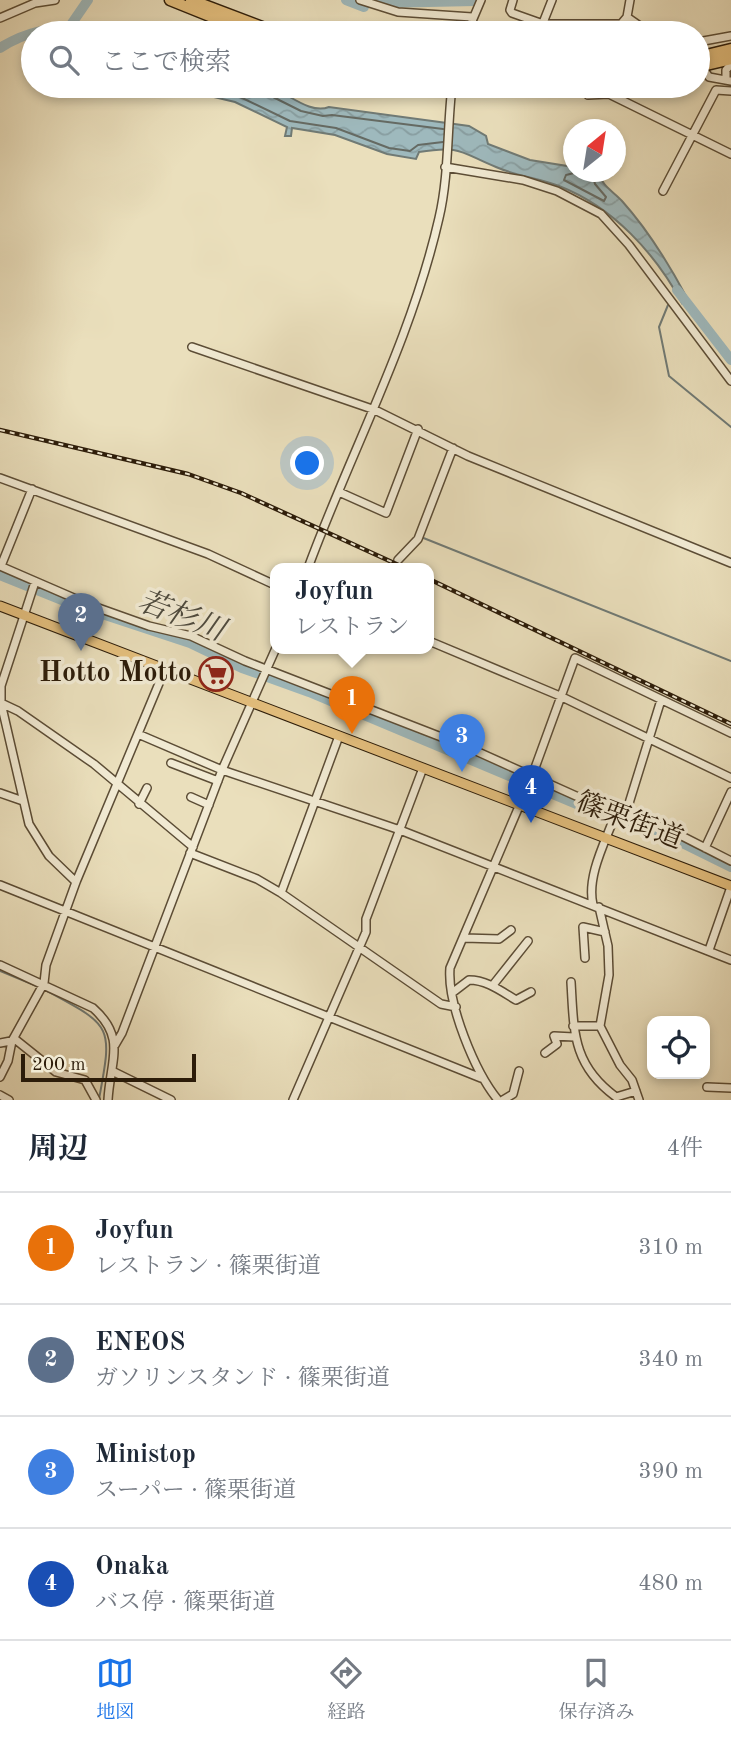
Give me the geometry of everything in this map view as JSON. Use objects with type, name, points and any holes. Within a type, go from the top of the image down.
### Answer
[{"type":"highway","points":[[170,0],[222,21]]},
{"type":"highway","points":[[191,0],[246,21]]},
{"type":"highway","points":[[710,56],[731,50]]},
{"type":"highway","points":[[710,60],[731,61]]},
{"type":"main road","name":"篠栗街道","points":[[0,606],[731,887]]},
{"type":"street","points":[[0,18],[35,4],[55,0]]},
{"type":"street","points":[[360,0],[398,12],[472,16]]},
{"type":"street","points":[[471,21],[481,0]]},
{"type":"street","points":[[513,0],[510,10],[512,13],[534,21]]},
{"type":"street","points":[[543,21],[552,0]]},
{"type":"street","points":[[624,21],[630,0]]},
{"type":"street","points":[[710,40],[731,36]]},
{"type":"street","points":[[710,77],[729,80],[726,70],[731,61]]},
{"type":"street","points":[[663,191],[716,90],[731,91]]},
{"type":"street","points":[[310,563],[375,410],[433,241],[442,206],[451,98]]},
{"type":"street","points":[[617,98],[731,154]]},
{"type":"street","points":[[445,164],[523,180],[557,191],[601,214],[629,245],[731,381]]},
{"type":"street","points":[[192,347],[375,410],[453,448],[731,563]]},
{"type":"street","points":[[339,492],[386,513],[418,429]]},
{"type":"street","points":[[398,560],[418,538],[453,448]]},
{"type":"street","points":[[0,478],[208,554],[270,583]]},
{"type":"street","points":[[32,489],[1,566],[149,626],[191,636],[267,669],[334,693],[366,710],[467,747],[532,776],[668,829],[731,861]]},
{"type":"street","points":[[36,582],[3,675],[2,722],[23,801],[37,841],[76,882]]},
{"type":"street","points":[[434,643],[560,696],[731,778]]},
{"type":"street","points":[[108,1100],[115,1045],[156,947],[222,770],[273,654]]},
{"type":"street","points":[[519,1071],[513,1094],[500,1100],[481,1077],[449,984],[450,968],[532,776],[560,696],[577,658],[731,733]]},
{"type":"street","points":[[0,1077],[8,1061],[12,1041],[42,986],[76,882],[165,669]]},
{"type":"street","points":[[626,813],[661,700]]},
{"type":"street","points":[[1,704],[18,711],[94,764],[191,850],[257,879],[281,893],[441,1004],[456,1007]]},
{"type":"street","points":[[138,734],[222,770],[316,799],[400,830],[731,960]]},
{"type":"street","points":[[281,893],[339,736]]},
{"type":"street","points":[[171,763],[218,781]]},
{"type":"street","points":[[293,1100],[366,932],[366,919],[422,768]]},
{"type":"street","points":[[139,804],[147,788]]},
{"type":"street","points":[[705,848],[731,792]]},
{"type":"street","points":[[0,793],[23,801]]},
{"type":"street","points":[[191,797],[209,805]]},
{"type":"street","points":[[617,810],[594,875],[591,895],[605,932],[608,975],[600,1026],[639,1100]]},
{"type":"street","points":[[0,885],[481,1077]]},
{"type":"street","points":[[709,950],[731,887]]},
{"type":"street","points":[[585,918],[585,958]]},
{"type":"street","points":[[583,927],[605,932]]},
{"type":"street","points":[[464,938],[499,939],[511,930]]},
{"type":"street","points":[[493,985],[528,941]]},
{"type":"street","points":[[0,964],[93,1008],[112,1030],[115,1045]]},
{"type":"street","points":[[452,993],[469,980],[493,985],[503,995],[516,1000],[531,992]]},
{"type":"street","points":[[571,982],[573,1037],[589,1070],[601,1086],[616,1097],[636,1091]]},
{"type":"street","points":[[573,1026],[600,1026]]},
{"type":"street","points":[[545,1053],[557,1044],[554,1036],[573,1037]]},
{"type":"street","points":[[0,1043],[12,1041],[24,1045],[56,1072],[85,1080],[96,1100]]},
{"type":"street","points":[[112,1071],[171,1100]]},
{"type":"street","points":[[707,1087],[731,1088]]},
{"type":"street","points":[[0,1095],[9,1100]]},
{"type":"water","points":[[218,98],[292,98],[314,108],[329,107],[469,126],[486,136],[488,144],[530,160],[563,165],[563,182],[603,182],[632,212],[649,235],[687,298],[682,303],[659,267],[615,219],[579,195],[559,186],[504,170],[453,150],[419,152],[416,159],[387,154],[335,135],[292,128],[291,136],[285,136],[287,127],[235,102]]},
{"type":"waterway","points":[[74,21],[88,0]]},
{"type":"waterway","points":[[346,0],[364,7]]},
{"type":"waterway","points":[[381,3],[475,1]]},
{"type":"waterway","points":[[0,48],[21,37]]},
{"type":"waterway","points":[[677,290],[731,360]]},
{"type":"waterway","points":[[668,305],[659,327],[669,376],[731,427]]},
{"type":"waterway","points":[[421,537],[731,661]]},
{"type":"waterway","name":"若杉川","points":[[0,575],[72,604],[190,643],[242,668],[309,692],[581,806],[654,829],[731,867]]},
{"type":"waterway","points":[[0,971],[39,987]]},
{"type":"waterway","points":[[47,991],[85,1012],[103,1030],[106,1056],[99,1099]]},
{"type":"railway","points":[[0,430],[188,474],[241,493],[394,563]]},
{"type":"railway","points":[[434,581],[731,724]]},
{"type":"place","name":"ENEOS","points":[[81,651]]},
{"type":"place","name":"Hotto Motto","points":[[216,674]]},
{"type":"place","name":"Joyfun","points":[[352,734]]},
{"type":"place","name":"Ministop","points":[[462,772]]},
{"type":"place","name":"Onaka","points":[[531,823]]}]
